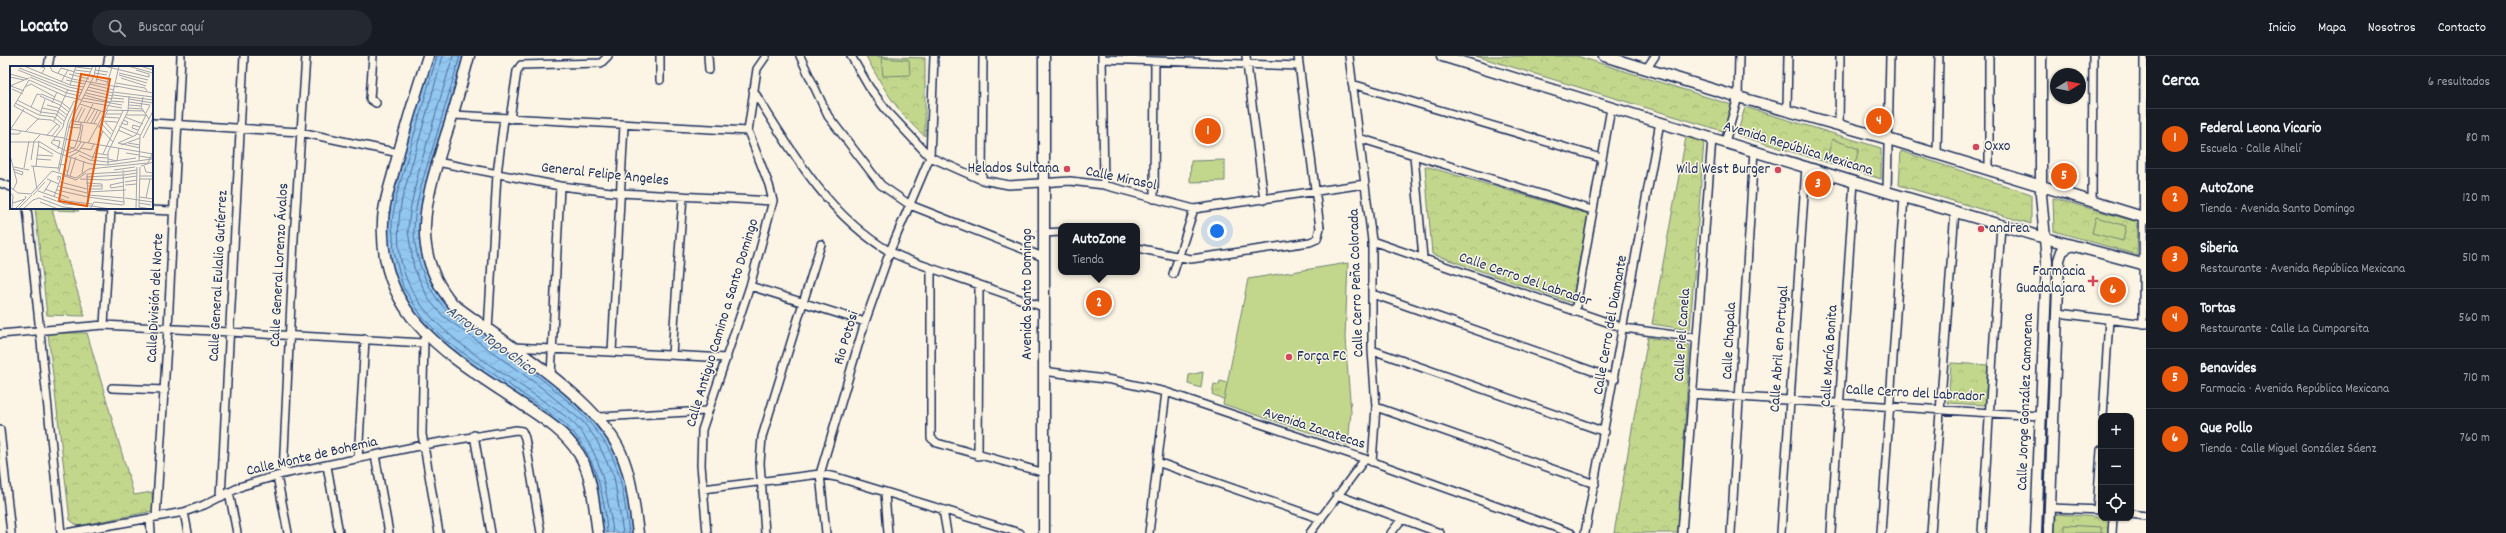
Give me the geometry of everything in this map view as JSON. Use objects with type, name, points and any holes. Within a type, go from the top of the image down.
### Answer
[{"type":"main road","points":[[416,93],[421,56]]},
{"type":"main road","points":[[428,56],[416,93],[384,211],[385,253],[388,270],[399,299],[424,338],[441,348],[548,422],[568,439],[580,456],[588,476],[598,533]]},
{"type":"main road","points":[[469,56],[453,115],[437,162],[425,212],[423,230],[428,263],[442,292],[453,304],[551,376],[599,417],[621,452],[628,473],[638,533]]},
{"type":"main road","name":"Avenida Santo Domingo","points":[[1044,56],[1044,533]]},
{"type":"main road","name":"Avenida República Mexicana","points":[[1442,56],[1754,150],[1887,192],[1955,210],[2045,238],[2144,265]]},
{"type":"main road","points":[[1604,56],[1738,97],[1839,124],[2144,217]]},
{"type":"main road","name":"Calle Jorge González Camarena","points":[[2036,533],[2047,261],[2041,186],[2041,56]]},
{"type":"main road","name":"Calle Jorge González Camarena","points":[[2049,533],[2059,260],[2062,251],[2072,245]]},
{"type":"street","points":[[48,66],[50,56]]},
{"type":"street","points":[[106,66],[108,56]]},
{"type":"street","name":"Calle División del Norte","points":[[151,533],[165,390],[181,56]]},
{"type":"street","name":"Calle General Eulalio Gutíerrez","points":[[221,497],[244,56]]},
{"type":"street","name":"Calle General Lorenzo Ávalos","points":[[288,533],[280,475],[290,335],[300,132],[306,56]]},
{"type":"street","points":[[373,56],[373,101]]},
{"type":"street","points":[[660,56],[660,80]]},
{"type":"street","points":[[708,56],[709,70]]},
{"type":"street","points":[[766,56],[758,69],[753,90],[748,131],[769,185],[773,201]]},
{"type":"street","points":[[800,56],[820,100],[838,131],[881,185],[910,205],[1043,257]]},
{"type":"street","name":"Calle Mirasol","points":[[851,56],[869,87],[887,111],[930,157],[982,180],[1009,185],[1070,182],[1104,185],[1194,209],[1264,200],[1365,184]]},
{"type":"street","points":[[930,157],[934,56]]},
{"type":"street","points":[[982,180],[983,56]]},
{"type":"street","points":[[1246,56],[1264,200]]},
{"type":"street","points":[[1140,249],[1178,258],[1209,258],[1310,242],[1319,236],[1320,228],[1316,192],[1298,56]]},
{"type":"street","name":"Calle Cerro Peña Colorada","points":[[1349,56],[1372,241],[1372,350],[1376,407],[1372,462]]},
{"type":"street","points":[[1647,68],[1655,56]]},
{"type":"street","points":[[1725,142],[1738,97],[1739,56]]},
{"type":"street","points":[[1787,110],[1788,56]]},
{"type":"street","points":[[1839,124],[1840,56]]},
{"type":"street","points":[[1887,192],[1890,56]]},
{"type":"street","points":[[1937,154],[1939,56]]},
{"type":"street","points":[[1989,56],[1989,170]]},
{"type":"street","points":[[2092,201],[2093,56]]},
{"type":"street","points":[[2058,313],[2144,324],[2144,56]]},
{"type":"street","points":[[1104,185],[1102,57],[1155,61],[1299,66]]},
{"type":"street","points":[[488,331],[497,174],[517,71],[521,65],[597,64],[607,58]]},
{"type":"street","points":[[1154,199],[1155,61]]},
{"type":"street","points":[[1352,84],[1601,158]]},
{"type":"street","points":[[753,90],[797,160],[827,198],[856,227],[890,251],[930,268],[1043,307]]},
{"type":"street","points":[[1575,312],[1611,108]]},
{"type":"street","points":[[453,115],[748,131]]},
{"type":"street","name":"Calle Cerro del Diamante","points":[[1585,533],[1615,379],[1660,122]]},
{"type":"street","points":[[153,123],[300,132],[399,153]]},
{"type":"street","points":[[612,352],[624,125]]},
{"type":"street","points":[[1359,138],[1592,210]]},
{"type":"street","name":"Calle Piel Canela","points":[[1682,533],[1712,138]]},
{"type":"street","name":"Calle Chapala","points":[[1731,533],[1754,150]]},
{"type":"street","points":[[1414,156],[1423,258]]},
{"type":"street","name":"Rio Potosi","points":[[826,533],[820,474],[865,322],[890,251],[930,157]]},
{"type":"street","name":"General Felipe Angeles","points":[[437,162],[560,186],[620,193],[773,201]]},
{"type":"street","name":"Calle Abril en Portugal","points":[[1781,533],[1806,166]]},
{"type":"street","name":"Calle María Bonita","points":[[1831,533],[1854,181]]},
{"type":"street","points":[[0,183],[10,186]]},
{"type":"street","points":[[551,376],[560,186]]},
{"type":"street","points":[[672,355],[683,196]]},
{"type":"street","points":[[1881,533],[1904,197]]},
{"type":"street","name":"Calle Antiguo Camino a Santo Domingo","points":[[707,533],[700,447],[706,411],[727,358],[750,286],[773,201]]},
{"type":"street","points":[[27,209],[38,329],[60,533]]},
{"type":"street","points":[[104,325],[111,209],[173,211]]},
{"type":"street","points":[[1172,274],[1194,209]]},
{"type":"street","points":[[1931,533],[1955,210]]},
{"type":"street","points":[[1982,533],[2001,224]]},
{"type":"street","points":[[1044,233],[1058,232]]},
{"type":"street","name":"Calle Cerro del Labrador","points":[[1372,241],[1624,328],[1696,338]]},
{"type":"street","points":[[765,533],[759,452],[762,437],[821,244]]},
{"type":"street","points":[[930,268],[931,438],[937,443],[978,456],[1045,473]]},
{"type":"street","points":[[978,456],[979,285]]},
{"type":"street","points":[[750,286],[803,304],[865,322]]},
{"type":"street","points":[[1373,294],[1615,379]]},
{"type":"street","points":[[2103,413],[2109,319]]},
{"type":"street","points":[[0,334],[38,329],[104,325],[365,339],[424,338],[421,417],[423,445],[439,533]]},
{"type":"street","points":[[358,459],[365,339]]},
{"type":"street","points":[[511,347],[727,358]]},
{"type":"street","points":[[1372,350],[1605,432]]},
{"type":"street","name":"Avenida Zacatecas","points":[[1043,371],[1112,380],[1166,392],[1365,459],[1571,533]]},
{"type":"street","points":[[112,388],[165,390]]},
{"type":"street","points":[[1150,533],[1166,392]]},
{"type":"street","name":"Calle Cerro del Labrador","points":[[1692,394],[2040,416]]},
{"type":"street","points":[[1376,407],[1595,484]]},
{"type":"street","points":[[599,417],[706,411]]},
{"type":"street","points":[[0,430],[11,533]]},
{"type":"street","name":"Calle Monte de Bohemia","points":[[66,533],[95,530],[153,517],[184,512],[221,497],[229,492],[280,475],[474,435],[522,431],[541,533]]},
{"type":"street","points":[[474,435],[491,533]]},
{"type":"street","points":[[375,455],[389,533]]},
{"type":"street","points":[[1310,533],[1365,459]]},
{"type":"street","points":[[1157,462],[1321,519]]},
{"type":"street","points":[[327,466],[339,533]]},
{"type":"street","points":[[703,489],[820,474],[836,477],[1020,533]]},
{"type":"street","points":[[229,492],[237,533]]},
{"type":"street","points":[[885,493],[888,533]]},
{"type":"street","points":[[1337,495],[1437,532]]},
{"type":"street","points":[[2051,508],[2098,510]]},
{"type":"street","points":[[943,510],[947,533]]},
{"type":"street","points":[[184,512],[188,533]]},
{"type":"street","points":[[2134,514],[2146,516]]},
{"type":"street","points":[[1391,533],[1402,519]]},
{"type":"street","points":[[2112,533],[2113,521]]},
{"type":"green space","points":[[866,56],[925,58],[925,136],[907,120],[899,110],[877,77]]},
{"type":"green space","points":[[1476,56],[1577,56],[1732,105],[1723,131]]},
{"type":"green space","points":[[881,58],[909,60],[910,75],[883,76]]},
{"type":"green space","points":[[1745,107],[1881,148],[1881,179],[1737,135]]},
{"type":"green space","points":[[1686,137],[1704,141],[1690,330],[1652,324]]},
{"type":"green space","points":[[1832,139],[1859,149],[1855,163],[1828,155]]},
{"type":"green space","points":[[1901,151],[2031,194],[2031,224],[1899,185]]},
{"type":"green space","points":[[1225,160],[1225,181],[1190,182],[1191,161]]},
{"type":"green space","points":[[1425,166],[1588,214],[1572,303],[1432,254]]},
{"type":"green space","points":[[2053,198],[2138,222],[2137,255],[2054,231]]},
{"type":"green space","points":[[35,209],[74,209],[79,211],[52,210],[85,316],[47,315]]},
{"type":"green space","points":[[2096,217],[2126,226],[2123,241],[2092,233]]},
{"type":"green space","name":"Força FC","points":[[1348,263],[1345,338],[1351,412],[1348,445],[1223,404],[1248,279]]},
{"type":"green space","points":[[48,333],[87,333],[134,495],[152,492],[153,511],[78,526],[70,520]]},
{"type":"green space","points":[[1648,337],[1690,345],[1678,533],[1614,533]]},
{"type":"green space","points":[[1951,363],[1988,365],[1985,405],[1948,403]]},
{"type":"green space","points":[[1203,372],[1201,388],[1188,384],[1189,375]]},
{"type":"green space","points":[[1220,381],[1228,383],[1225,400],[1212,394],[1214,384],[1219,385]]},
{"type":"green space","points":[[2056,514],[2098,517],[2098,521],[2110,521],[2109,533],[2055,533]]},
{"type":"green space","points":[[2065,525],[2101,527],[2101,533],[2065,533]]},
{"type":"water","name":"Arroyo Topo Chico","points":[[428,56],[469,56],[423,230],[442,292],[594,412],[621,452],[638,533],[598,533],[588,476],[568,439],[441,348],[394,290],[383,222]]},
{"type":"place","name":"Tortas","points":[[1879,121]]},
{"type":"place","name":"Federal Leona Vicario","points":[[1208,131]]},
{"type":"place","name":"Oxxo","points":[[1976,147]]},
{"type":"place","name":"Helados Sultana","points":[[1067,169]]},
{"type":"place","name":"Wild West Burger","points":[[1778,170]]},
{"type":"place","name":"Benavides","points":[[2064,176]]},
{"type":"place","name":"Siberia","points":[[1818,184]]},
{"type":"place","name":"andrea","points":[[1981,229]]},
{"type":"place","name":"Farmacia Guadalajara","points":[[2093,281]]},
{"type":"place","name":"Que Pollo","points":[[2113,290]]},
{"type":"place","name":"AutoZone","points":[[1099,303]]},
{"type":"place","name":"Força FC","points":[[1289,357]]}]
